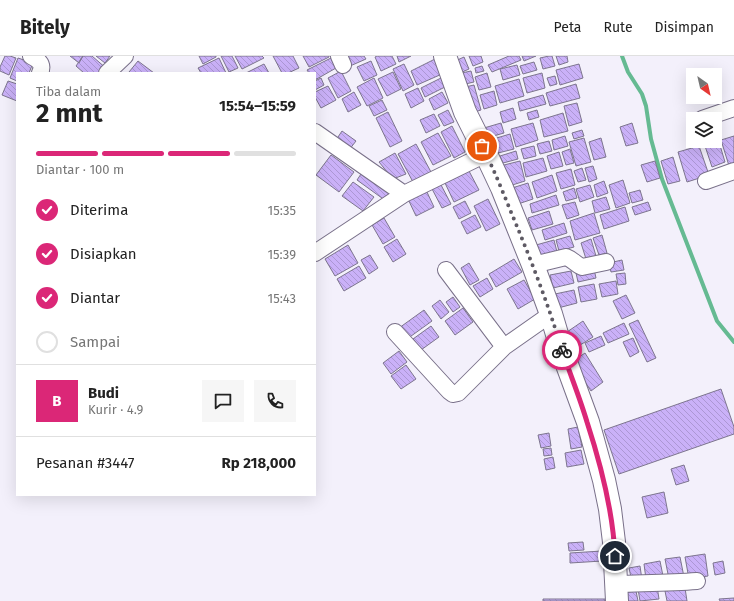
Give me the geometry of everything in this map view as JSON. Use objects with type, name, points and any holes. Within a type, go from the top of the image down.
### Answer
[{"type":"street","points":[[31,56],[39,60],[42,64],[41,72]]},
{"type":"street","points":[[108,72],[125,56]]},
{"type":"street","points":[[445,56],[465,112],[502,188],[533,265],[588,422],[604,480],[610,509],[614,542],[617,593],[656,582],[697,582]]},
{"type":"street","points":[[722,112],[734,108]]},
{"type":"street","points":[[316,133],[404,194]]},
{"type":"street","points":[[316,252],[404,194],[486,154]]},
{"type":"street","points":[[706,182],[734,171]]},
{"type":"street","points":[[533,265],[566,257],[572,259],[582,267],[606,262]]},
{"type":"street","points":[[446,270],[504,347]]},
{"type":"street","points":[[395,332],[449,392],[453,394],[458,393],[464,388],[504,347],[551,314]]},
{"type":"building","points":[[5,56],[16,58],[9,75],[0,71],[0,67]]},
{"type":"building","points":[[70,56],[83,56],[79,63]]},
{"type":"building","points":[[83,56],[92,56],[107,69],[105,72],[83,72],[76,66]]},
{"type":"building","points":[[96,56],[110,56],[105,63]]},
{"type":"building","points":[[199,56],[216,56],[216,57],[203,64]]},
{"type":"building","points":[[221,56],[232,56],[238,68],[229,72]]},
{"type":"building","points":[[235,56],[262,56],[264,58],[242,69]]},
{"type":"building","points":[[273,56],[293,56],[299,68],[290,72],[281,72]]},
{"type":"building","points":[[303,56],[329,56],[329,57],[309,67]]},
{"type":"building","points":[[346,56],[364,56],[366,59],[350,66]]},
{"type":"building","points":[[392,56],[396,64],[381,71],[375,57]]},
{"type":"building","points":[[397,56],[411,56],[399,62]]},
{"type":"building","points":[[469,56],[481,56],[483,62],[473,66]]},
{"type":"building","points":[[509,56],[519,56],[521,60],[492,72],[488,65]]},
{"type":"building","points":[[522,56],[536,56],[524,61]]},
{"type":"building","points":[[552,56],[555,66],[543,69],[540,58]]},
{"type":"building","points":[[556,56],[567,56],[568,62],[559,65]]},
{"type":"building","points":[[464,57],[469,69],[458,74],[453,62]]},
{"type":"building","points":[[18,58],[33,63],[29,72],[16,72],[16,81],[10,78]]},
{"type":"building","points":[[219,58],[226,72],[200,72],[198,68]]},
{"type":"building","points":[[331,58],[336,68],[316,79],[316,72],[308,72],[307,70]]},
{"type":"building","points":[[435,59],[442,74],[417,85],[411,71]]},
{"type":"building","points":[[138,61],[153,72],[129,72]]},
{"type":"building","points":[[371,61],[377,75],[364,81],[357,67]]},
{"type":"building","points":[[534,62],[537,70],[523,74],[520,66]]},
{"type":"building","points":[[264,64],[268,72],[248,72]]},
{"type":"building","points":[[404,64],[414,85],[403,91],[393,69]]},
{"type":"building","points":[[579,64],[583,78],[560,85],[556,70]]},
{"type":"building","points":[[517,65],[520,75],[503,80],[500,69]]},
{"type":"building","points":[[482,66],[484,71],[476,73],[475,68]]},
{"type":"building","points":[[341,71],[351,91],[338,98],[328,78]]},
{"type":"building","points":[[471,71],[474,82],[461,85],[457,74]]},
{"type":"building","points":[[393,72],[401,89],[387,96],[378,79]]},
{"type":"building","points":[[487,73],[491,87],[479,90],[475,77]]},
{"type":"building","points":[[542,73],[545,88],[527,93],[523,78]]},
{"type":"building","points":[[555,76],[557,84],[550,86],[547,78]]},
{"type":"building","points":[[321,78],[324,85],[316,89],[316,80]]},
{"type":"building","points":[[374,78],[383,98],[367,106],[357,87]]},
{"type":"building","points":[[441,78],[445,87],[425,97],[421,88]]},
{"type":"building","points":[[519,79],[524,96],[500,103],[495,86]]},
{"type":"building","points":[[8,81],[16,84],[16,101],[2,95]]},
{"type":"building","points":[[576,84],[580,98],[550,106],[546,93]]},
{"type":"building","points":[[474,85],[481,110],[468,114],[461,88]]},
{"type":"building","points":[[328,86],[336,100],[321,108],[316,99],[316,92]]},
{"type":"building","points":[[418,88],[424,101],[411,108],[405,94]]},
{"type":"building","points":[[494,91],[497,105],[484,109],[480,95]]},
{"type":"building","points":[[354,92],[361,105],[348,112],[342,99]]},
{"type":"building","points":[[442,92],[448,103],[434,110],[429,99]]},
{"type":"building","points":[[543,95],[546,104],[520,111],[518,102]]},
{"type":"building","points":[[382,100],[387,110],[374,116],[369,106]]},
{"type":"building","points":[[577,103],[582,122],[569,126],[564,106]]},
{"type":"building","points":[[513,108],[516,119],[503,123],[500,112]]},
{"type":"building","points":[[448,110],[454,122],[444,126],[438,115]]},
{"type":"building","points":[[537,110],[539,117],[529,120],[527,113]]},
{"type":"building","points":[[388,112],[402,141],[390,147],[376,118]]},
{"type":"building","points":[[563,113],[568,131],[544,137],[540,120]]},
{"type":"building","points":[[434,114],[440,126],[426,133],[420,120]]},
{"type":"building","points":[[501,123],[504,133],[486,138],[484,128]]},
{"type":"building","points":[[533,123],[538,140],[516,147],[511,129]]},
{"type":"building","points":[[632,123],[638,143],[626,146],[620,127]]},
{"type":"building","points":[[452,126],[465,152],[454,158],[441,132]]},
{"type":"building","points":[[582,130],[584,136],[574,139],[572,133]]},
{"type":"building","points":[[342,131],[356,141],[349,150],[336,140]]},
{"type":"building","points":[[438,133],[451,156],[433,165],[421,142]]},
{"type":"building","points":[[510,134],[514,149],[494,154],[490,140]]},
{"type":"building","points":[[565,136],[568,146],[554,150],[552,140]]},
{"type":"building","points":[[734,136],[734,167],[730,169],[722,143],[722,140]]},
{"type":"building","points":[[584,138],[591,162],[576,166],[569,142]]},
{"type":"building","points":[[601,138],[606,157],[594,160],[589,142]]},
{"type":"building","points":[[549,141],[552,151],[540,154],[537,144]]},
{"type":"building","points":[[416,144],[431,172],[413,182],[398,154]]},
{"type":"building","points":[[534,146],[536,156],[524,159],[521,149]]},
{"type":"building","points":[[692,148],[700,148],[709,175],[687,182],[678,152]]},
{"type":"building","points":[[706,148],[721,148],[725,162],[712,167]]},
{"type":"building","points":[[570,149],[574,163],[566,165],[562,152]]},
{"type":"building","points":[[516,151],[518,159],[503,163],[500,156]]},
{"type":"building","points":[[559,152],[563,166],[551,169],[547,156]]},
{"type":"building","points":[[395,153],[406,174],[393,179],[379,162]]},
{"type":"building","points":[[331,155],[354,172],[339,192],[316,175]]},
{"type":"building","points":[[673,157],[680,181],[668,184],[661,161]]},
{"type":"building","points":[[543,158],[547,171],[526,177],[523,163]]},
{"type":"building","points":[[520,161],[525,181],[506,187],[500,166]]},
{"type":"building","points":[[655,161],[660,178],[647,182],[641,165]]},
{"type":"building","points":[[593,166],[597,179],[589,182],[585,168]]},
{"type":"building","points":[[582,168],[586,180],[578,182],[574,171]]},
{"type":"building","points":[[571,169],[575,185],[561,189],[556,173]]},
{"type":"building","points":[[363,171],[392,192],[386,201],[357,180]]},
{"type":"building","points":[[469,171],[479,190],[454,202],[445,183]]},
{"type":"building","points":[[552,175],[557,191],[537,198],[532,182]]},
{"type":"building","points":[[623,180],[630,203],[616,208],[609,185]]},
{"type":"building","points":[[604,181],[608,193],[597,197],[594,185]]},
{"type":"building","points":[[353,182],[374,197],[363,211],[342,196]]},
{"type":"building","points":[[440,183],[451,204],[442,208],[431,187]]},
{"type":"building","points":[[528,183],[533,199],[518,204],[512,188]]},
{"type":"building","points":[[590,185],[594,197],[580,202],[576,189]]},
{"type":"building","points":[[574,188],[577,198],[566,201],[563,192]]},
{"type":"building","points":[[426,190],[434,207],[416,216],[408,199]]},
{"type":"building","points":[[640,190],[643,200],[632,203],[629,193]]},
{"type":"building","points":[[556,195],[559,205],[532,213],[530,204]]},
{"type":"building","points":[[606,197],[610,209],[595,213],[592,201]]},
{"type":"building","points":[[488,199],[500,224],[486,231],[474,206]]},
{"type":"building","points":[[465,201],[471,213],[459,219],[453,207]]},
{"type":"building","points":[[575,202],[579,215],[567,219],[562,205]]},
{"type":"building","points":[[648,202],[651,210],[635,215],[632,207]]},
{"type":"building","points":[[625,207],[629,221],[604,229],[600,215]]},
{"type":"building","points":[[549,211],[553,224],[532,230],[528,218]]},
{"type":"building","points":[[594,213],[600,233],[575,240],[570,221]]},
{"type":"building","points":[[475,215],[481,227],[467,234],[461,222]]},
{"type":"building","points":[[384,218],[395,237],[383,244],[372,225]]},
{"type":"building","points":[[564,223],[567,233],[545,240],[542,230]]},
{"type":"building","points":[[602,235],[607,253],[599,255],[593,238]]},
{"type":"building","points":[[570,236],[574,247],[559,251],[556,240]]},
{"type":"building","points":[[397,239],[406,254],[393,262],[384,247]]},
{"type":"building","points":[[591,239],[596,256],[586,259],[581,243]]},
{"type":"building","points":[[554,240],[557,252],[540,257],[536,245]]},
{"type":"building","points":[[348,245],[358,263],[335,276],[325,259]]},
{"type":"building","points":[[370,255],[378,268],[369,274],[361,260]]},
{"type":"building","points":[[514,259],[522,272],[496,287],[489,274]]},
{"type":"building","points":[[622,260],[624,270],[611,272],[609,263]]},
{"type":"building","points":[[469,263],[479,280],[470,285],[461,268]]},
{"type":"building","points":[[359,266],[366,278],[344,291],[337,279]]},
{"type":"building","points":[[594,269],[596,278],[578,282],[576,273]]},
{"type":"building","points":[[571,271],[574,283],[553,288],[550,275]]},
{"type":"building","points":[[625,273],[626,284],[618,285],[616,274]]},
{"type":"building","points":[[487,278],[493,289],[480,297],[473,286]]},
{"type":"building","points":[[524,280],[535,299],[518,309],[507,289]]},
{"type":"building","points":[[616,281],[618,294],[602,297],[599,284]]},
{"type":"building","points":[[594,284],[597,299],[581,302],[578,287]]},
{"type":"building","points":[[574,290],[577,303],[558,308],[555,294]]},
{"type":"building","points":[[626,295],[635,313],[622,319],[613,301]]},
{"type":"building","points":[[453,297],[460,307],[453,312],[446,302]]},
{"type":"building","points":[[440,300],[449,312],[441,319],[432,306]]},
{"type":"building","points":[[463,308],[473,322],[455,335],[445,321]]},
{"type":"building","points":[[424,310],[432,321],[407,339],[399,328]]},
{"type":"building","points":[[638,320],[656,358],[647,362],[629,324]]},
{"type":"building","points":[[583,321],[593,337],[577,347],[567,332]]},
{"type":"building","points":[[624,323],[629,334],[608,343],[603,333]]},
{"type":"building","points":[[431,326],[439,337],[421,350],[413,339]]},
{"type":"building","points":[[601,336],[605,345],[589,352],[585,343]]},
{"type":"building","points":[[633,338],[639,352],[630,357],[623,342]]},
{"type":"building","points":[[399,351],[407,362],[391,374],[383,363]]},
{"type":"building","points":[[585,353],[603,382],[591,391],[572,362]]},
{"type":"building","points":[[406,365],[416,379],[401,389],[391,376]]},
{"type":"building","points":[[721,389],[734,427],[734,434],[619,474],[604,430]]},
{"type":"building","points":[[578,427],[582,447],[571,449],[568,429]]},
{"type":"building","points":[[549,433],[551,446],[541,448],[538,435]]},
{"type":"building","points":[[551,448],[552,455],[544,456],[543,449]]},
{"type":"building","points":[[581,450],[584,464],[567,467],[565,453]]},
{"type":"building","points":[[553,457],[555,468],[546,470],[544,459]]},
{"type":"building","points":[[684,465],[689,481],[676,485],[671,469]]},
{"type":"building","points":[[664,492],[668,513],[647,518],[642,497]]},
{"type":"building","points":[[583,542],[584,550],[569,551],[568,543]]},
{"type":"building","points":[[602,551],[602,561],[570,563],[570,553]]},
{"type":"building","points":[[705,554],[708,576],[689,579],[685,557]]},
{"type":"building","points":[[680,557],[684,577],[669,579],[665,559]]},
{"type":"building","points":[[660,561],[663,576],[646,579],[644,564]]},
{"type":"building","points":[[723,561],[725,573],[715,575],[713,563]]},
{"type":"building","points":[[640,566],[642,580],[632,582],[629,568]]},
{"type":"building","points":[[657,586],[659,599],[640,601],[638,589]]},
{"type":"building","points":[[685,588],[687,601],[667,601],[665,591]]},
{"type":"building","points":[[636,591],[638,601],[624,601],[623,593]]},
{"type":"building","points":[[734,598],[734,601],[720,601],[719,599]]},
{"type":"building","points":[[543,599],[605,599],[605,601],[543,601]]},
{"type":"waterway","points":[[622,56],[628,72],[642,94],[646,106],[651,139],[662,179],[717,321],[734,342]]},
{"type":"way so far","points":[[482,146],[502,188],[533,265],[551,314],[562,350]]},
{"type":"route","points":[[562,350],[588,422],[604,480],[610,509],[615,556]]}]
